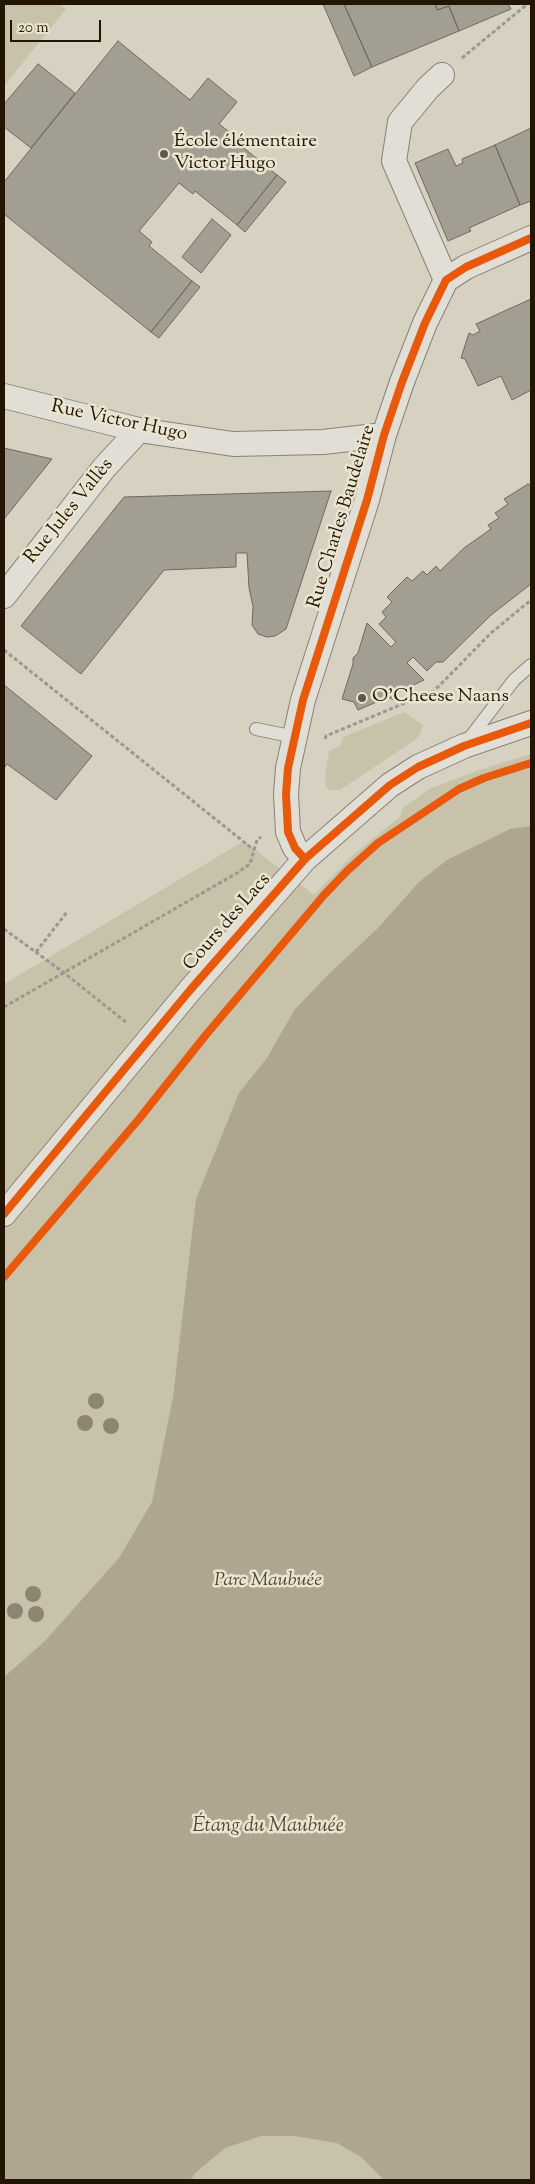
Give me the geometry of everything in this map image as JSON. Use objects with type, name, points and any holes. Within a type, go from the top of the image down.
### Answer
[{"type":"street","points":[[442,75],[428,88],[400,122],[394,161],[446,280],[466,267],[531,238]]},
{"type":"street","name":"Rue Charles Baudelaire","points":[[305,859],[295,848],[288,832],[286,815],[288,768],[303,700],[367,500],[384,435],[424,323],[446,280]]},
{"type":"street","name":"Rue Victor Hugo","points":[[4,396],[139,430],[233,444],[312,443],[384,435]]},
{"type":"street","name":"Rue Jules Vallès","points":[[4,596],[104,468],[139,430]]},
{"type":"street","name":"Cours des Lacs","points":[[4,1214],[191,989],[305,859],[390,785],[418,767],[464,746],[531,723]]},
{"type":"lane","points":[[464,746],[514,680],[531,665]]},
{"type":"lane","points":[[256,729],[295,737]]},
{"type":"path","points":[[442,75],[525,6],[525,4]]},
{"type":"path","points":[[324,744],[326,736],[434,691],[491,633],[531,600]]},
{"type":"path","points":[[4,650],[254,850]]},
{"type":"path","points":[[4,1007],[237,873],[250,864],[257,840],[286,815]]},
{"type":"path","points":[[36,952],[67,912]]},
{"type":"path","points":[[4,929],[128,1023]]},
{"type":"green space","points":[[4,4],[59,4],[66,9],[4,86]]},
{"type":"green space","points":[[404,712],[423,725],[420,734],[415,740],[340,790],[329,790],[326,786],[325,777],[329,751],[340,746],[343,737]]},
{"type":"green space","name":"Étang du Maubuée","points":[[531,754],[531,2180],[4,2180],[4,984],[244,841],[314,895],[354,854],[400,817],[403,808],[429,789],[488,767]]},
{"type":"water","name":"Étang du Maubuée","points":[[531,826],[531,2180],[384,2180],[361,2157],[337,2143],[295,2136],[261,2136],[225,2148],[195,2173],[191,2180],[4,2180],[4,1677],[44,1642],[119,1558],[152,1502],[173,1397],[196,1199],[239,1093],[267,1058],[295,1009],[377,929],[419,882],[447,860],[510,829]]},
{"type":"building","points":[[323,4],[344,4],[372,67],[354,76]]},
{"type":"building","points":[[344,4],[435,4],[437,10],[449,6],[459,31],[372,67]]},
{"type":"building","points":[[435,4],[508,4],[511,9],[459,31],[449,6],[437,10]]},
{"type":"building","points":[[118,41],[190,100],[208,78],[237,102],[219,124],[241,141],[239,144],[277,175],[237,225],[195,191],[193,194],[179,183],[139,231],[152,242],[149,246],[192,281],[151,332],[4,214],[4,182]]},
{"type":"building","points":[[38,64],[75,93],[31,148],[4,127],[4,104]]},
{"type":"building","points":[[531,128],[531,201],[520,205],[495,145]]},
{"type":"building","points":[[495,145],[520,205],[469,228],[471,231],[448,241],[415,163],[448,149],[456,166],[463,163],[462,159]]},
{"type":"building","points":[[277,175],[286,182],[245,232],[237,225]]},
{"type":"building","points":[[212,219],[231,235],[201,273],[182,257]]},
{"type":"building","points":[[192,281],[200,287],[159,338],[151,332]]},
{"type":"building","points":[[531,299],[531,390],[512,400],[501,376],[478,386],[465,359],[461,358],[469,333],[473,335],[480,331],[476,324]]},
{"type":"building","points":[[4,448],[52,459],[4,519]]},
{"type":"building","points":[[528,484],[531,486],[531,584],[491,615],[443,662],[436,662],[427,671],[413,657],[407,663],[424,680],[398,692],[394,700],[388,697],[358,710],[354,702],[342,699],[353,664],[353,658],[358,653],[367,623],[391,647],[396,642],[379,624],[386,617],[382,612],[392,602],[387,597],[407,577],[412,581],[423,571],[427,575],[436,566],[440,571],[464,548],[491,529],[488,525],[499,518],[495,513],[508,504],[504,499]]},
{"type":"building","points":[[331,491],[286,629],[275,636],[267,637],[258,634],[252,625],[253,606],[249,588],[247,553],[236,553],[236,567],[164,570],[81,674],[21,626],[124,497]]},
{"type":"building","points":[[4,685],[92,756],[56,800],[7,764],[4,768]]},
{"type":"cycle path","points":[[305,859],[295,848],[288,832],[286,794],[288,768],[303,700],[367,500],[384,435],[402,382],[425,323],[446,280],[466,267],[531,238]]},
{"type":"cycle path","points":[[4,1214],[191,989],[305,859],[390,785],[418,767],[464,746],[531,723]]},
{"type":"cycle path","points":[[4,1277],[139,1119],[205,1036],[324,895],[347,871],[378,843],[459,789],[484,778],[531,763]]},
{"type":"place","name":"École élémentaire Victor Hugo","points":[[164,154]]},
{"type":"place","name":"O'Cheese Naans","points":[[362,698]]},
{"type":"park label","name":"Parc Maubuée","points":[[268,1582]]}]
